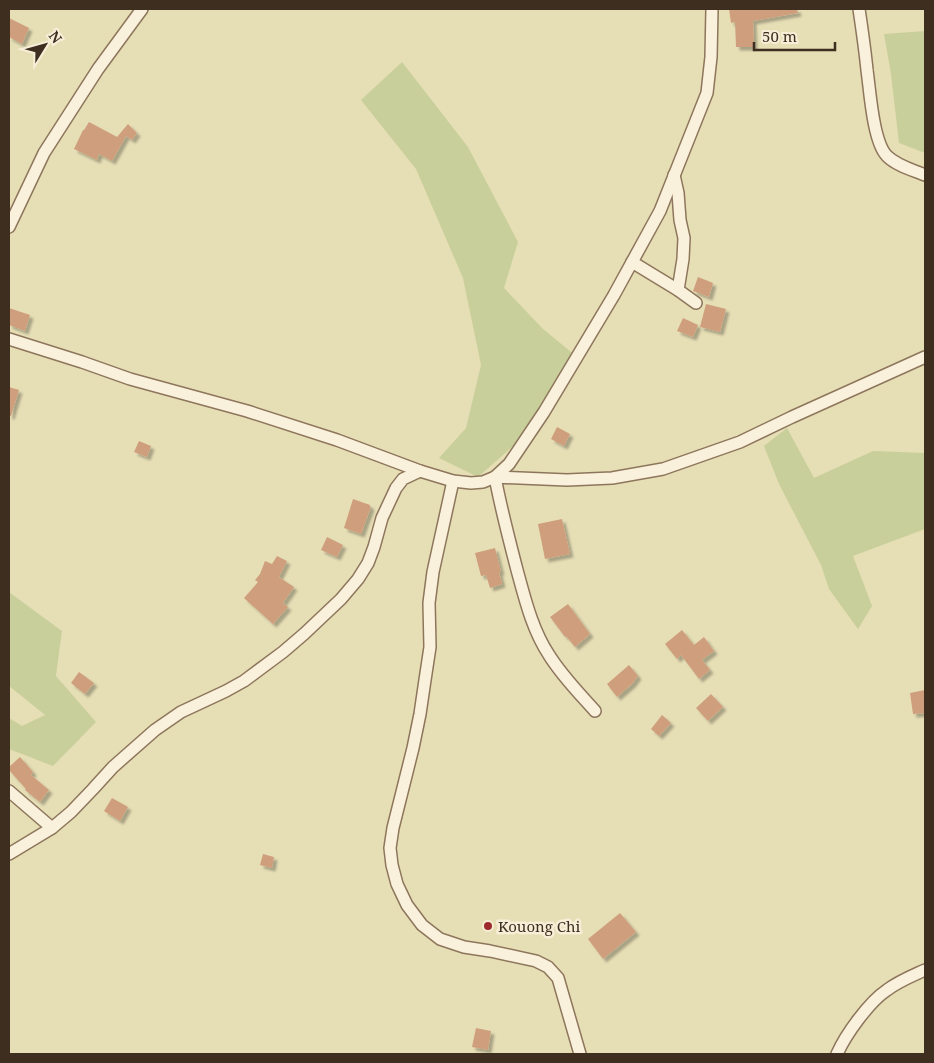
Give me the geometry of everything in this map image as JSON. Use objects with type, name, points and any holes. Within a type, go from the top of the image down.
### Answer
[{"type":"street","points":[[9,227],[44,154],[98,69],[142,9]]},
{"type":"street","points":[[9,339],[130,379],[247,411],[453,481],[483,482],[495,477],[509,464],[544,412],[614,295],[660,211],[707,93],[711,56],[712,9]]},
{"type":"street","points":[[860,9],[870,94],[883,151],[892,160],[925,175]]},
{"type":"street","points":[[674,175],[684,238],[678,290]]},
{"type":"street","points":[[632,262],[696,303]]},
{"type":"street","points":[[495,477],[566,480],[612,478],[663,469],[740,442],[925,357]]},
{"type":"street","points":[[9,854],[52,828],[71,812],[113,767],[155,730],[181,712],[244,681],[283,652],[324,615],[358,579],[368,563],[382,518],[396,488],[403,479],[420,471]]},
{"type":"street","points":[[495,477],[512,552],[534,627],[549,655],[565,678],[595,711]]},
{"type":"street","points":[[453,481],[433,572],[429,602],[430,647],[420,714],[393,828],[390,848],[392,865],[397,884],[407,905],[422,925],[440,939],[464,948],[490,951],[536,962],[548,967],[558,978],[580,1054]]},
{"type":"street","points":[[9,791],[52,828]]},
{"type":"street","points":[[838,1054],[865,1011],[885,991],[925,970]]},
{"type":"shaded area","points":[[9,9],[925,9],[925,1054],[9,1054],[9,749],[13,750],[96,722],[56,676],[62,631],[9,592]]},
{"type":"shaded area","points":[[9,686],[45,715],[22,727],[9,718]]},
{"type":"green space","points":[[925,31],[925,153],[899,143],[884,34]]},
{"type":"green space","points":[[402,62],[468,147],[518,242],[504,288],[543,329],[576,356],[529,432],[478,477],[439,458],[466,428],[481,365],[463,278],[416,169],[361,100]]},
{"type":"green space","points":[[787,428],[814,478],[873,451],[925,453],[925,529],[853,556],[872,606],[858,629],[829,589],[821,565],[779,484],[764,446]]},
{"type":"green space","points":[[9,592],[62,631],[56,676],[96,722],[53,766],[9,749],[9,718],[22,726],[45,715],[9,686]]},
{"type":"building","points":[[729,9],[797,9],[798,13],[753,21],[754,47],[736,47],[735,22],[731,23]]},
{"type":"building","points":[[9,18],[29,28],[22,44],[9,37]]},
{"type":"building","points":[[89,122],[117,137],[128,124],[137,133],[132,140],[126,136],[112,161],[99,154],[97,160],[74,149]]},
{"type":"building","points":[[698,277],[713,283],[709,297],[693,291]]},
{"type":"building","points":[[706,304],[726,309],[720,332],[700,327]]},
{"type":"building","points":[[9,308],[30,315],[25,331],[9,325]]},
{"type":"building","points":[[683,318],[698,325],[693,337],[677,331]]},
{"type":"building","points":[[9,387],[19,390],[11,416],[9,416]]},
{"type":"building","points":[[557,427],[570,434],[564,446],[551,439]]},
{"type":"building","points":[[139,441],[151,446],[147,457],[134,452]]},
{"type":"building","points":[[353,499],[371,507],[361,534],[344,528]]},
{"type":"building","points":[[562,519],[570,554],[545,559],[538,524]]},
{"type":"building","points":[[327,537],[343,545],[337,557],[321,550]]},
{"type":"building","points":[[495,548],[502,584],[490,588],[486,575],[481,576],[475,553]]},
{"type":"building","points":[[277,556],[287,561],[279,577],[294,587],[283,603],[288,607],[273,624],[244,598],[258,582],[255,580],[260,574],[265,561],[272,564]]},
{"type":"building","points":[[568,604],[590,634],[575,647],[550,617]]},
{"type":"building","points":[[682,630],[694,645],[704,637],[714,651],[702,660],[710,670],[699,679],[681,655],[677,659],[665,644]]},
{"type":"building","points":[[629,665],[638,676],[617,697],[607,684]]},
{"type":"building","points":[[79,672],[94,683],[85,694],[71,683]]},
{"type":"building","points":[[925,690],[925,713],[913,714],[910,693]]},
{"type":"building","points":[[711,694],[723,707],[708,721],[696,708]]},
{"type":"building","points":[[662,715],[671,723],[659,736],[651,729]]},
{"type":"building","points":[[20,757],[33,772],[31,775],[49,790],[40,802],[25,790],[9,770],[9,767]]},
{"type":"building","points":[[112,798],[128,807],[120,821],[104,811]]},
{"type":"building","points":[[263,854],[274,857],[272,868],[260,865]]},
{"type":"building","points":[[620,913],[636,932],[603,959],[588,939]]},
{"type":"building","points":[[476,1028],[491,1031],[488,1050],[472,1047]]},
{"type":"place","name":"Kouong Chi","points":[[488,926]]}]
